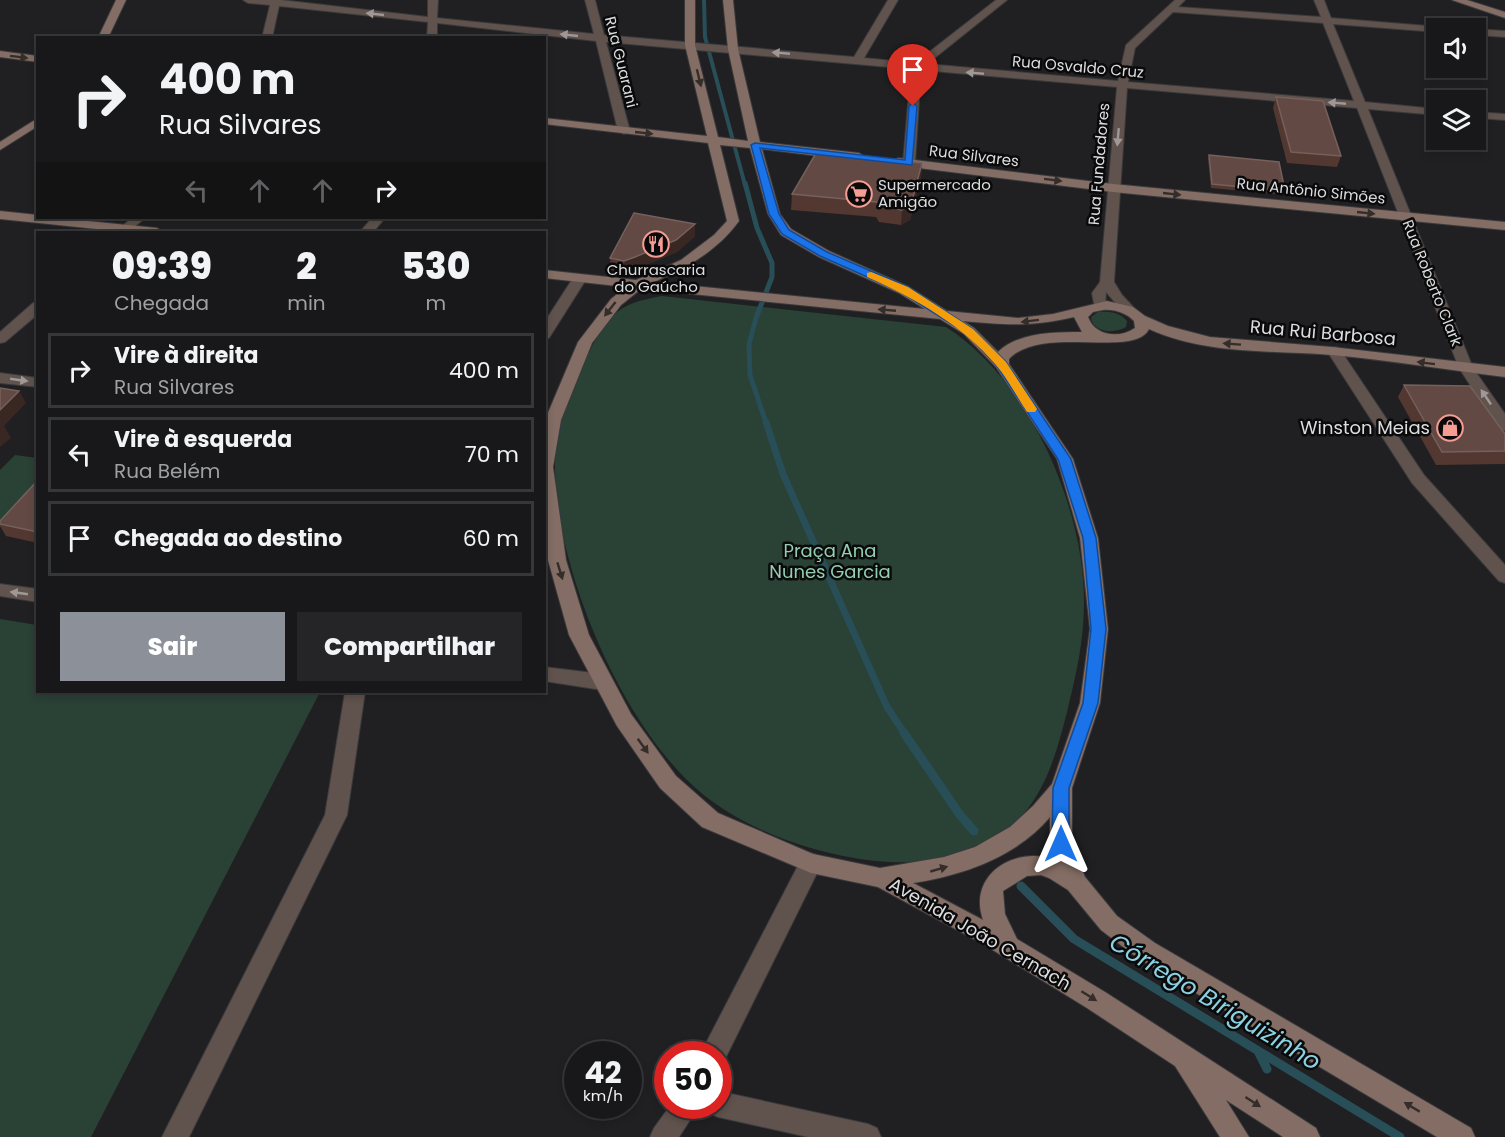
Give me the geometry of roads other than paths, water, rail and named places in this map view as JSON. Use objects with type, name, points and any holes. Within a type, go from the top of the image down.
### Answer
[{"type":"main road","points":[[104,36],[121,0]]},
{"type":"main road","name":"Avenida João Cernach","points":[[546,455],[553,420],[585,342],[616,302],[638,284],[686,263],[719,238],[733,220],[720,141],[694,46],[690,0]]},
{"type":"main road","points":[[728,0],[725,48],[750,145],[774,214],[786,232],[824,254],[904,290],[969,331],[1002,364],[1065,459],[1089,538],[1099,629],[1090,703],[1061,788],[1061,844],[1076,884]]},
{"type":"main road","points":[[1457,0],[1505,15]]},
{"type":"main road","points":[[0,54],[36,59]]},
{"type":"main road","name":"Rua Silvares","points":[[546,121],[1113,188]]},
{"type":"main road","points":[[0,147],[36,122]]},
{"type":"main road","name":"Rua Antônio Simões","points":[[1113,188],[1505,226]]},
{"type":"main road","points":[[0,215],[123,231]]},
{"type":"main road","points":[[546,274],[740,296],[1018,322],[1054,318],[1093,307]]},
{"type":"main road","name":"Rua Rui Barbosa","points":[[1093,307],[1115,306],[1160,329],[1193,340],[1334,351],[1505,372]]},
{"type":"main road","points":[[1093,307],[1081,317],[1081,322],[1091,332],[1108,338]]},
{"type":"main road","points":[[1002,364],[1001,358],[1011,347],[1045,338],[1083,336],[1119,339],[1137,335],[1142,330],[1135,315]]},
{"type":"main road","name":"Avenida João Cernach","points":[[546,475],[557,560],[579,634],[602,682],[624,720],[668,782],[710,820],[811,863],[882,878],[1008,946],[1307,1137]]},
{"type":"main road","points":[[882,878],[923,873],[973,859],[1004,844],[1034,820],[1061,788]]},
{"type":"main road","points":[[1008,946],[992,912],[991,894],[995,882],[1017,868],[1033,863],[1056,869],[1076,884],[1109,923],[1147,951],[1462,1137]]},
{"type":"main road","points":[[1182,1057],[1236,1137]]},
{"type":"street","name":"Rua Osvaldo Cruz","points":[[248,0],[599,38],[1122,86],[1426,111]]},
{"type":"street","points":[[432,36],[433,0]]},
{"type":"street","name":"Rua Guarani","points":[[590,0],[624,131]]},
{"type":"street","points":[[858,60],[893,0]]},
{"type":"street","points":[[909,163],[916,67],[1002,0]]},
{"type":"street","name":"Rua Fundadores","points":[[1093,307],[1107,282],[1122,86],[1131,47],[1180,0]]},
{"type":"street","name":"Rua Roberto Clark","points":[[1319,0],[1466,368],[1505,426]]},
{"type":"street","points":[[267,36],[275,2]]},
{"type":"street","points":[[1171,9],[1426,28]]},
{"type":"street","points":[[1486,33],[1505,34]]},
{"type":"street","points":[[1486,116],[1505,117]]},
{"type":"street","points":[[123,231],[138,219]]},
{"type":"street","points":[[367,231],[378,219]]},
{"type":"street","points":[[546,332],[580,278]]},
{"type":"street","points":[[1107,282],[1116,297],[1135,315]]},
{"type":"street","points":[[0,339],[36,308]]},
{"type":"street","points":[[1334,351],[1418,479],[1505,577]]},
{"type":"street","points":[[0,378],[36,383]]},
{"type":"street","points":[[0,590],[36,596]]},
{"type":"street","points":[[546,674],[602,682]]},
{"type":"street","points":[[175,1137],[336,815],[355,693]]},
{"type":"street","points":[[721,1041],[811,863]]},
{"type":"street","points":[[732,1107],[868,1137]]},
{"type":"street","points":[[663,1137],[676,1119]]},
{"type":"waterway","name":"Córrego Biriguizinho","points":[[704,0],[705,37],[745,185]]},
{"type":"waterway","name":"Córrego Biriguizinho","points":[[745,183],[757,228],[772,263],[772,277],[756,318],[749,344],[750,375],[766,423]]},
{"type":"waterway","name":"Córrego Biriguizinho","points":[[766,422],[783,474],[887,707],[905,734]]},
{"type":"waterway","name":"Córrego Biriguizinho","points":[[904,733],[960,815],[974,831]]},
{"type":"waterway","name":"Córrego Biriguizinho","points":[[1021,886],[1074,939],[1400,1137]]},
{"type":"waterway","points":[[1259,1053],[1267,1069]]},
{"type":"place","name":"Supermercado Amigão","points":[[859,194]]},
{"type":"place","name":"Churrascaria do Gaúcho","points":[[656,244]]},
{"type":"place","name":"Winston Meias","points":[[1450,428]]},
{"type":"park label","name":"Praça Ana Nunes Garcia","points":[[830,561]]}]
